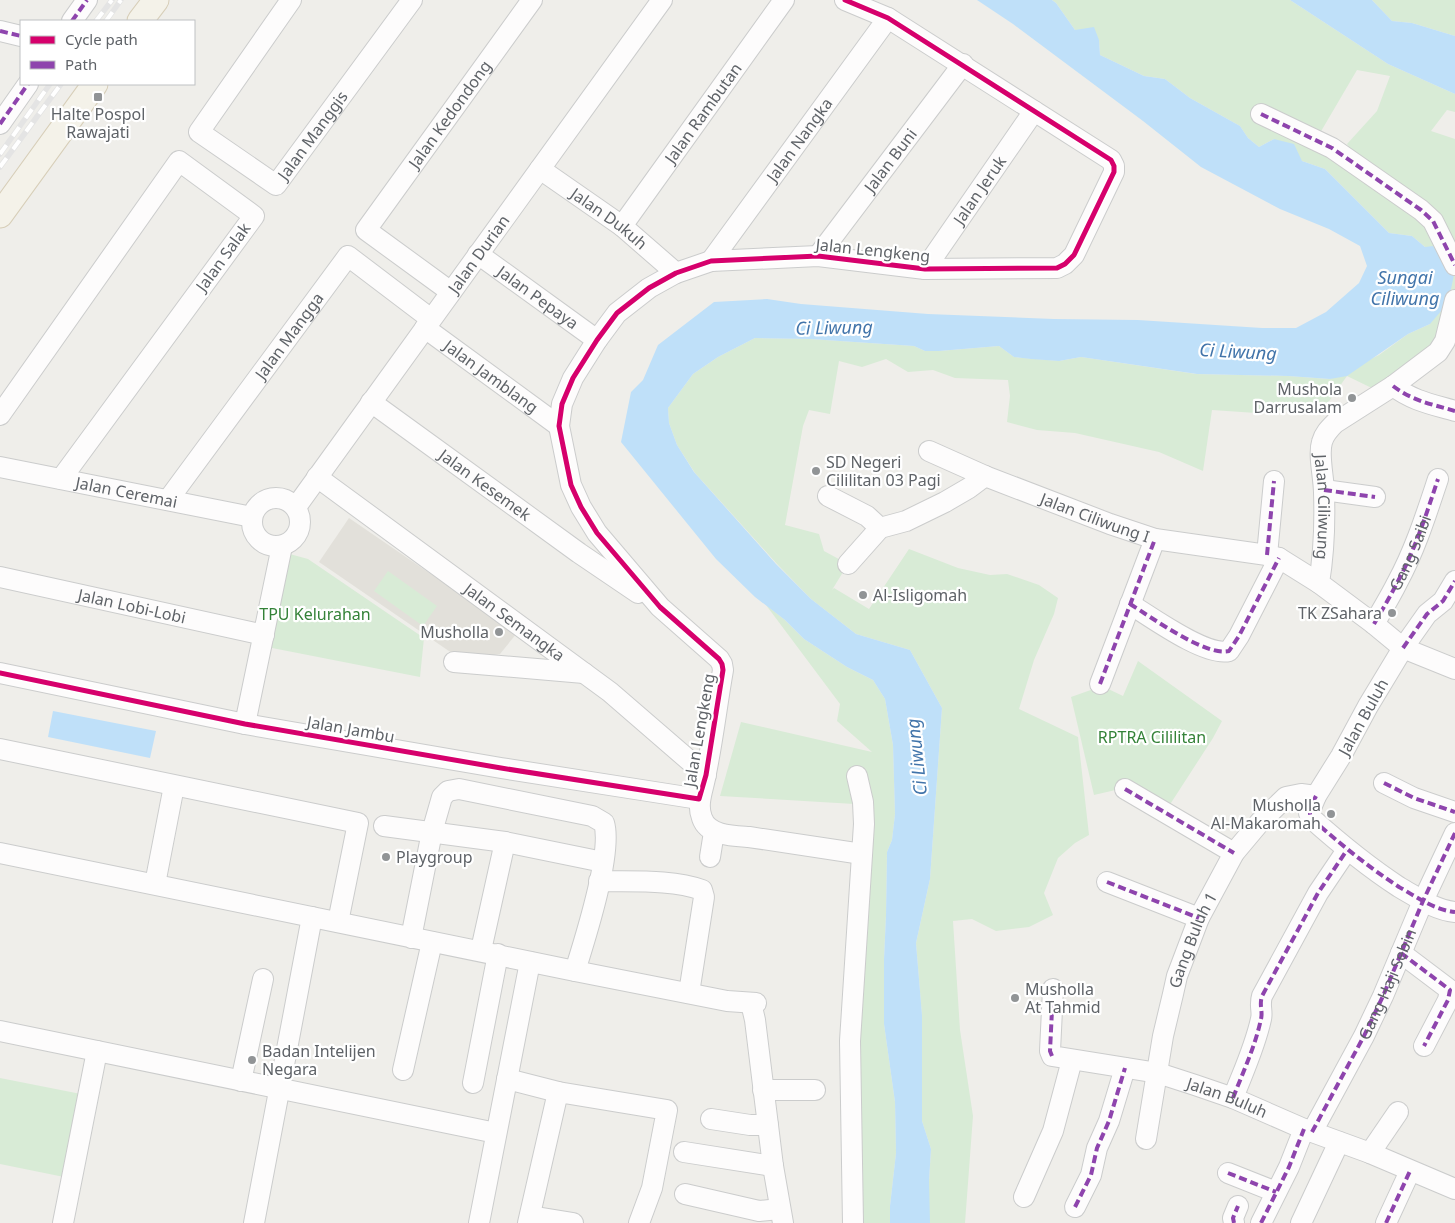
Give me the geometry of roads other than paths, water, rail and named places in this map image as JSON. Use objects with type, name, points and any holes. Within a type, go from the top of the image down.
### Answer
[{"type":"main road","points":[[141,20],[156,0]]},
{"type":"main road","points":[[0,214],[94,85]]},
{"type":"street","points":[[73,20],[87,0]]},
{"type":"street","name":"Jalan Manggis","points":[[291,0],[199,132],[276,185],[412,0]]},
{"type":"street","name":"Jalan Kedondong","points":[[451,292],[366,230],[532,0]]},
{"type":"street","name":"Jalan Durian","points":[[296,507],[662,0]]},
{"type":"street","name":"Jalan Rambutan","points":[[622,226],[784,0]]},
{"type":"street","name":"Jalan Lengkeng","points":[[700,799],[706,776],[722,664],[660,607],[597,533],[581,507],[571,485],[559,426],[562,404],[573,378],[597,340],[617,313],[649,288],[676,272],[711,262],[818,256],[925,269],[1057,268],[1065,264],[1074,255],[1114,172],[1111,160],[963,64],[888,18],[846,0]]},
{"type":"street","name":"Jalan Nangka","points":[[711,262],[888,18]]},
{"type":"street","points":[[0,31],[20,36]]},
{"type":"street","name":"Jalan Buni","points":[[818,256],[963,64]]},
{"type":"street","points":[[1,121],[27,85]]},
{"type":"street","name":"Jalan Jeruk","points":[[925,269],[1034,111]]},
{"type":"street","points":[[1261,114],[1332,148],[1421,210],[1433,221],[1455,265]]},
{"type":"street","name":"Jalan Salak","points":[[0,415],[179,161],[254,216],[61,479]]},
{"type":"street","name":"Jalan Dukuh","points":[[540,169],[622,226],[676,272]]},
{"type":"street","name":"Jalan Pepaya","points":[[478,254],[597,340]]},
{"type":"street","name":"Jalan Mangga","points":[[168,500],[348,256],[428,324]]},
{"type":"street","name":"Jalan Ciliwung","points":[[1455,300],[1445,341],[1438,352],[1393,386],[1335,423],[1328,430],[1322,442],[1325,525],[1320,583],[1403,648],[1455,669]]},
{"type":"street","name":"Jalan Jamblang","points":[[428,324],[559,426]]},
{"type":"street","points":[[1393,386],[1405,395],[1420,402],[1455,411]]},
{"type":"street","name":"Jalan Kesemek","points":[[371,402],[579,553]]},
{"type":"street","name":"Jalan Ciliwung I","points":[[929,451],[985,476],[1154,539],[1273,556],[1320,583]]},
{"type":"street","name":"Jalan Ceremai","points":[[0,467],[252,517]]},
{"type":"street","points":[[848,564],[880,528],[906,521],[945,502],[985,476]]},
{"type":"street","name":"Jalan Semangka","points":[[317,477],[610,692],[706,776]]},
{"type":"street","name":"Gang Saibi","points":[[1374,624],[1397,584],[1408,560],[1438,480]]},
{"type":"street","points":[[1130,604],[1163,625],[1208,649],[1219,652],[1229,651],[1239,636],[1273,556],[1274,482]]},
{"type":"street","points":[[1324,490],[1375,496]]},
{"type":"street","points":[[828,496],[867,516],[880,528]]},
{"type":"street","points":[[271,498],[280,498],[296,507],[300,515],[301,525],[298,534],[291,542],[282,546],[272,546],[263,542],[256,535],[252,525],[252,517],[256,508],[262,502],[271,498]]},
{"type":"street","points":[[579,553],[597,533]]},
{"type":"street","points":[[1100,684],[1154,539]]},
{"type":"street","points":[[245,724],[282,546]]},
{"type":"street","name":"Jalan Lengkeng","points":[[579,553],[660,607]]},
{"type":"street","name":"Jalan Lobi-Lobi","points":[[0,577],[264,635]]},
{"type":"street","name":"Jalan Buluh","points":[[1455,581],[1443,601],[1427,614],[1403,648],[1368,706],[1342,756],[1316,796],[1309,813],[1311,818],[1372,869],[1423,901],[1455,912]]},
{"type":"street","points":[[454,662],[584,673]]},
{"type":"street","name":"Jalan Jambu","points":[[0,674],[245,724],[501,768],[700,799]]},
{"type":"street","points":[[0,749],[358,823],[338,922]]},
{"type":"street","points":[[852,1223],[850,1041],[864,824],[863,802],[857,776]]},
{"type":"street","points":[[1384,783],[1414,798],[1455,812]]},
{"type":"street","points":[[155,884],[174,786]]},
{"type":"street","points":[[411,938],[432,832],[442,797],[448,791],[459,789],[598,818],[604,823],[606,831],[601,871],[591,916],[575,971]]},
{"type":"street","points":[[1125,789],[1234,853]]},
{"type":"street","name":"Gang Buluh 1","points":[[1146,1139],[1163,1036],[1177,976],[1199,918],[1234,853],[1260,822],[1286,797],[1301,794],[1316,796]]},
{"type":"street","points":[[700,799],[702,820],[714,832],[862,854]]},
{"type":"street","points":[[384,826],[505,842],[601,871],[702,890],[704,897],[689,992]]},
{"type":"street","points":[[710,857],[714,832]]},
{"type":"street","name":"Gang Haji Sebin","points":[[1261,1223],[1308,1131],[1364,1036],[1455,833]]},
{"type":"street","points":[[473,1083],[505,842]]},
{"type":"street","points":[[1233,1098],[1253,1050],[1262,1016],[1260,1004],[1264,992],[1318,893],[1347,850]]},
{"type":"street","points":[[0,854],[155,884],[411,938],[490,952],[575,971],[727,1001],[753,1003],[772,1166],[781,1216],[759,1217],[686,1194]]},
{"type":"street","points":[[1107,882],[1199,918]]},
{"type":"street","points":[[254,1223],[278,1088],[312,917]]},
{"type":"street","points":[[403,1070],[432,942]]},
{"type":"street","points":[[1401,953],[1450,990],[1448,1000],[1424,1046]]},
{"type":"street","points":[[479,1223],[530,962]]},
{"type":"street","points":[[241,1080],[263,979]]},
{"type":"street","name":"Jalan Buluh","points":[[1053,989],[1050,1051],[1052,1056],[1158,1073],[1233,1098],[1308,1131],[1370,1153],[1455,1189]]},
{"type":"street","points":[[0,1031],[496,1133]]},
{"type":"street","points":[[63,1223],[97,1051]]},
{"type":"street","points":[[1024,1197],[1053,1131],[1072,1060]]},
{"type":"street","points":[[1075,1207],[1091,1175],[1097,1148],[1109,1121],[1125,1068]]},
{"type":"street","points":[[507,1079],[558,1092],[667,1110],[652,1188],[640,1223]]},
{"type":"street","points":[[764,1090],[815,1090]]},
{"type":"street","points":[[558,1092],[529,1219],[574,1223]]},
{"type":"street","points":[[1370,1153],[1398,1112]]},
{"type":"street","points":[[711,1118],[750,1125],[768,1125]]},
{"type":"street","points":[[1301,1223],[1340,1142]]},
{"type":"street","points":[[684,1152],[772,1166]]},
{"type":"street","points":[[1386,1223],[1410,1170]]},
{"type":"street","points":[[1228,1173],[1276,1192]]},
{"type":"water","name":"Sungai Ciliwung","points":[[977,0],[1052,0],[1075,30],[1094,27],[1099,40],[1100,55],[1144,76],[1165,79],[1190,98],[1240,126],[1248,138],[1259,147],[1274,139],[1294,144],[1302,161],[1325,169],[1389,233],[1412,236],[1425,247],[1433,246],[1454,275],[1448,303],[1430,324],[1408,334],[1347,376],[1330,379],[1197,374],[1081,357],[1059,361],[1031,359],[1014,357],[999,346],[925,351],[914,346],[810,339],[755,338],[718,357],[693,374],[668,408],[669,423],[677,445],[694,472],[776,564],[811,599],[856,634],[910,650],[942,708],[930,879],[916,943],[922,1015],[922,1121],[931,1149],[929,1181],[930,1223],[890,1223],[896,1153],[895,1102],[884,1024],[884,959],[887,852],[892,840],[895,814],[893,745],[885,699],[873,680],[847,667],[804,639],[785,620],[755,597],[716,559],[621,442],[631,392],[643,380],[658,345],[714,302],[767,299],[801,304],[928,314],[1138,320],[1262,328],[1296,328],[1326,312],[1359,283],[1367,266],[1360,246],[1329,229],[1280,209],[1201,167],[1013,24]]},
{"type":"water","points":[[1290,0],[1372,0],[1392,21],[1412,23],[1455,36],[1455,94],[1388,64]]},
{"type":"water","points":[[53,711],[156,731],[150,758],[48,737]]},
{"type":"railway","points":[[97,20],[112,0]]},
{"type":"railway","points":[[107,20],[121,0]]},
{"type":"railway","points":[[0,154],[49,85]]},
{"type":"railway","points":[[0,167],[60,85]]},
{"type":"place","name":"Halte Pospol Rawajati","points":[[98,97]]},
{"type":"place","name":"Mushola Darrusalam","points":[[1352,398]]},
{"type":"place","name":"SD Negeri Cililitan 03 Pagi","points":[[816,471]]},
{"type":"place","name":"Al-Isligomah","points":[[863,595]]},
{"type":"place","name":"TK ZSahara","points":[[1392,613]]},
{"type":"place","name":"Musholla","points":[[499,632]]},
{"type":"place","name":"Musholla Al-Makaromah","points":[[1331,814]]},
{"type":"place","name":"Playgroup","points":[[386,857]]},
{"type":"place","name":"Musholla At Tahmid","points":[[1015,998]]},
{"type":"place","name":"Badan Intelijen Negara","points":[[252,1060]]},
{"type":"water label","name":"Ci Liwung","points":[[834,327]]},
{"type":"water label","name":"Ci Liwung","points":[[1238,351]]},
{"type":"water label","name":"Ci Liwung","points":[[916,757]]},
{"type":"park label","name":"TPU Kelurahan","points":[[315,614]]},
{"type":"park label","name":"RPTRA Cililitan","points":[[1152,737]]}]
